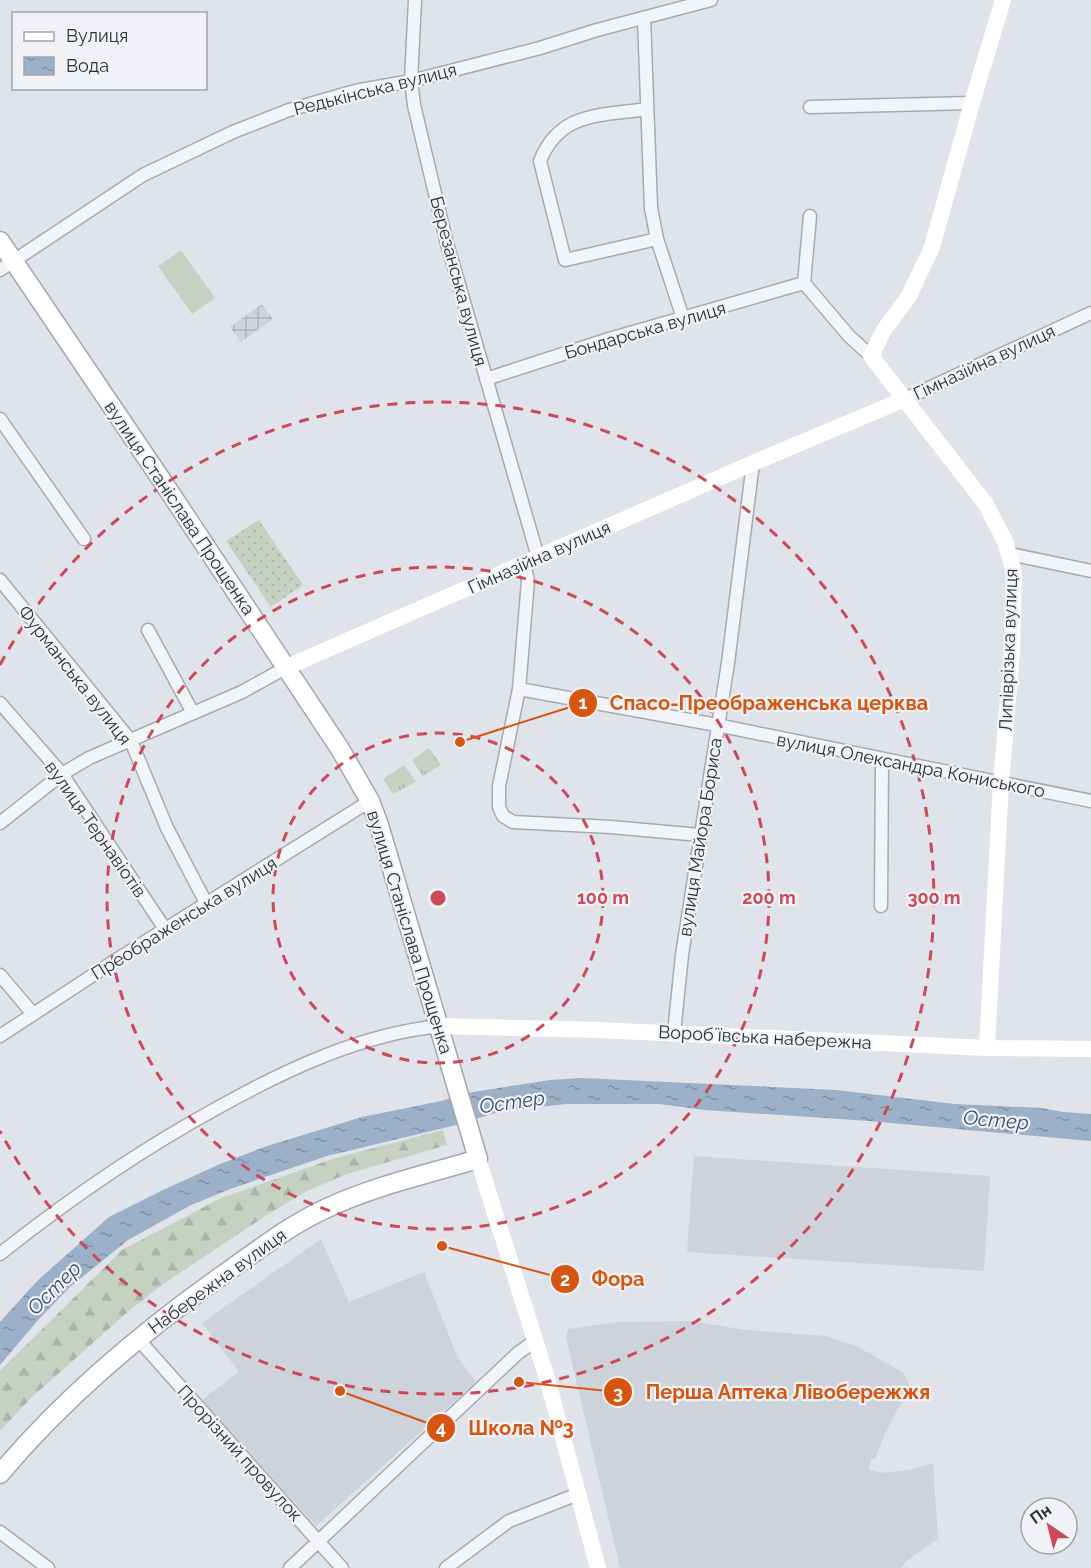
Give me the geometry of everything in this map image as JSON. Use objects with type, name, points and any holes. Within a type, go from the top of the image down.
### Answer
[{"type":"main road","name":"вулиця Станіслава Прощенка","points":[[0,241],[7,265],[287,667],[340,749],[370,801],[440,1026],[478,1159]]},
{"type":"main road","name":"Набережна вулиця","points":[[0,1474],[47,1422],[138,1339],[197,1293],[306,1219],[363,1194],[478,1159]]},
{"type":"street","name":"Березанська вулиця","points":[[416,0],[411,81],[414,105],[446,240],[486,379],[531,560],[519,689],[499,786],[499,807],[503,816],[513,822],[611,827],[700,835]]},
{"type":"street","name":"Редькінська вулиця","points":[[7,265],[143,175],[233,132],[289,110],[354,91],[411,81],[540,48],[711,0]]},
{"type":"street","points":[[810,216],[804,282],[849,336],[872,356],[884,330],[909,296],[932,248],[972,103],[1004,0]]},
{"type":"street","points":[[644,18],[651,208],[657,239],[683,318]]},
{"type":"street","points":[[810,107],[972,103]]},
{"type":"street","points":[[647,109],[581,119],[569,124],[556,134],[540,161],[565,260],[657,239]]},
{"type":"street","name":"Бондарська вулиця","points":[[486,379],[609,339],[804,282]]},
{"type":"street","name":"Гімназійна вулиця","points":[[0,823],[62,774],[89,758],[242,692],[287,667],[905,399],[1091,313]]},
{"type":"street","name":"Липіврізька вулиця","points":[[872,356],[985,503],[1005,541],[1014,573],[1012,651],[1001,782],[987,1048]]},
{"type":"street","points":[[0,419],[84,539]]},
{"type":"street","name":"вулиця Майора Бориса","points":[[674,1033],[682,954],[728,663],[753,463]]},
{"type":"street","points":[[1010,554],[1091,571]]},
{"type":"street","name":"Фурманська вулиця","points":[[0,580],[131,741],[167,828],[206,903]]},
{"type":"street","points":[[148,630],[193,713]]},
{"type":"street","name":"вулиця Олександра Кониського","points":[[519,689],[717,725],[1091,801]]},
{"type":"street","name":"вулиця Тернавіотів","points":[[0,703],[62,774],[165,929]]},
{"type":"street","points":[[881,906],[882,760]]},
{"type":"street","name":"Преображенська вулиця","points":[[0,1036],[165,929],[370,801]]},
{"type":"street","points":[[0,975],[33,1014]]},
{"type":"street","points":[[0,1254],[28,1231],[141,1153],[258,1086],[337,1051],[418,1028],[440,1026]]},
{"type":"street","name":"Воробʼївська набережна","points":[[440,1026],[674,1033],[987,1048],[1091,1048]]},
{"type":"street","name":"вулиця Станіслава Прощенка","points":[[478,1159],[535,1341],[598,1568]]},
{"type":"street","name":"Прорізний провулок","points":[[138,1339],[342,1568]]},
{"type":"street","points":[[290,1568],[518,1353],[535,1341]]},
{"type":"street","points":[[446,1568],[509,1521],[578,1494]]},
{"type":"street","points":[[0,1532],[48,1568]]},
{"type":"shaded area","points":[[262,304],[273,319],[241,342],[230,327]]},
{"type":"shaded area","points":[[694,1156],[990,1176],[984,1271],[687,1252]]},
{"type":"shaded area","points":[[321,1239],[349,1302],[424,1272],[457,1356],[476,1382],[316,1526],[202,1400],[239,1372],[202,1323]]},
{"type":"shaded area","points":[[691,1321],[746,1330],[826,1336],[858,1347],[904,1373],[910,1387],[887,1429],[875,1459],[871,1459],[869,1470],[882,1473],[914,1469],[933,1463],[938,1539],[900,1568],[620,1568],[566,1337],[568,1329],[617,1322]]},
{"type":"green space","points":[[181,250],[215,298],[192,314],[158,266]]},
{"type":"green space","points":[[259,520],[303,585],[271,607],[226,541]]},
{"type":"green space","points":[[429,748],[441,765],[423,776],[412,760]]},
{"type":"green space","points":[[404,765],[416,782],[393,794],[383,779]]},
{"type":"green space","points":[[443,1130],[447,1145],[347,1174],[307,1191],[163,1284],[130,1310],[31,1398],[0,1431],[0,1371],[122,1250],[221,1198],[332,1159]]},
{"type":"water","name":"Остер","points":[[582,1078],[836,1090],[955,1104],[1041,1108],[1091,1114],[1091,1141],[869,1121],[705,1110],[659,1104],[567,1104],[502,1111],[452,1126],[327,1156],[191,1205],[128,1240],[70,1287],[0,1365],[0,1322],[37,1281],[109,1217],[163,1190],[267,1146],[362,1117],[473,1092],[550,1080]]},
{"type":"place","name":"Спасо-Преображенська церква","points":[[460,742]]},
{"type":"place","name":"Фора","points":[[442,1246]]},
{"type":"place","name":"Перша Аптека Лівобережжя","points":[[519,1382]]},
{"type":"place","name":"Школа №3","points":[[340,1391]]}]
